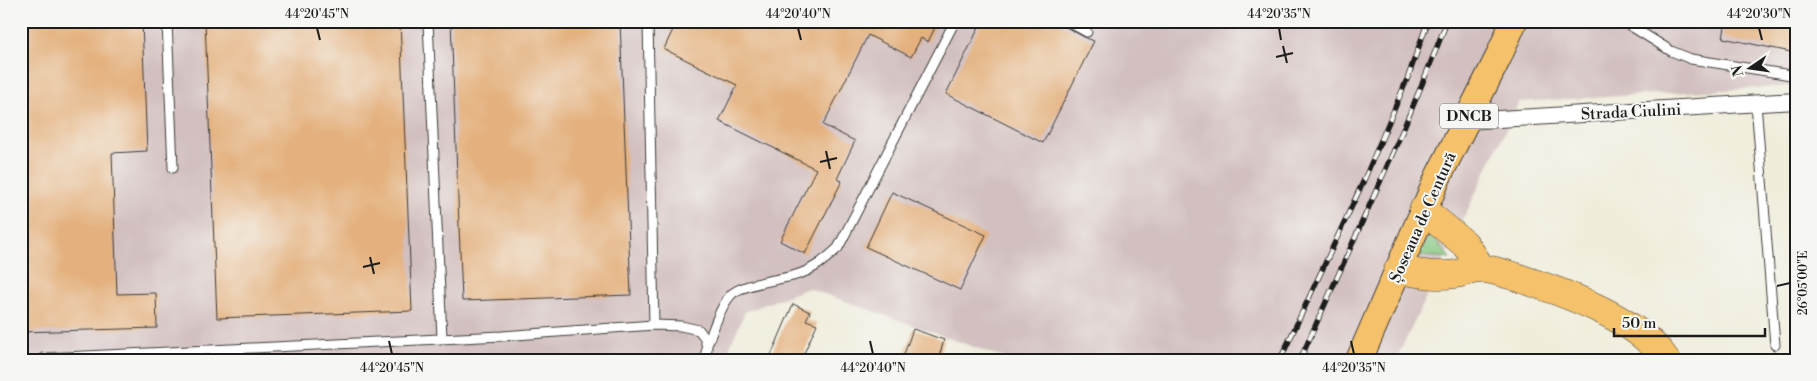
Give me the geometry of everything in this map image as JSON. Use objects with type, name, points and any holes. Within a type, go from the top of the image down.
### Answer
[{"type":"highway","points":[[1423,210],[1465,244],[1482,269]]},
{"type":"highway","points":[[1398,270],[1427,274],[1454,274],[1482,269],[1536,284],[1593,306],[1622,321],[1646,338],[1666,360]]},
{"type":"main road","name":"Șoseaua de Centură","points":[[1360,360],[1423,210],[1514,21]]},
{"type":"street","name":"Strada Ciulini","points":[[1467,121],[1796,101]]},
{"type":"lane","points":[[167,21],[173,168]]},
{"type":"lane","points":[[428,21],[442,338]]},
{"type":"lane","points":[[648,21],[654,325]]},
{"type":"lane","points":[[704,360],[707,346],[725,304],[733,293],[744,288],[798,275],[821,264],[838,248],[956,21]]},
{"type":"lane","points":[[1067,21],[1087,32]]},
{"type":"lane","points":[[1623,21],[1671,51],[1691,59],[1791,75]]},
{"type":"lane","points":[[1756,103],[1775,345]]},
{"type":"lane","points":[[42,358],[442,338],[654,325],[681,326],[699,330],[706,338],[707,346]]},
{"type":"shaded area","points":[[21,21],[1796,21],[1796,86],[1519,102],[1396,360],[1010,360],[808,288],[745,312],[724,360],[21,360]]},
{"type":"green space","points":[[1430,234],[1450,258],[1418,256]]},
{"type":"building","points":[[21,21],[142,21],[147,151],[112,153],[117,294],[156,293],[157,328],[21,332]]},
{"type":"building","points":[[205,21],[400,21],[412,311],[217,318]]},
{"type":"building","points":[[451,21],[620,21],[631,295],[462,301]]},
{"type":"building","points":[[677,21],[938,21],[928,42],[921,38],[911,57],[868,35],[823,125],[855,141],[837,179],[842,181],[805,254],[780,241],[816,169],[719,121],[737,85],[664,49]]},
{"type":"building","points":[[982,21],[1055,21],[1094,41],[1043,143],[946,94]]},
{"type":"building","points":[[1726,21],[1796,21],[1796,53],[1723,38]]},
{"type":"building","points":[[892,192],[986,235],[960,290],[866,247]]},
{"type":"building","points":[[793,304],[810,312],[806,320],[817,324],[801,360],[769,360]]},
{"type":"building","points":[[913,329],[944,340],[938,360],[902,360]]},
{"type":"railway","points":[[1280,360],[1364,180],[1408,77],[1428,21]]},
{"type":"railway","points":[[1300,360],[1394,149],[1447,21]]}]
